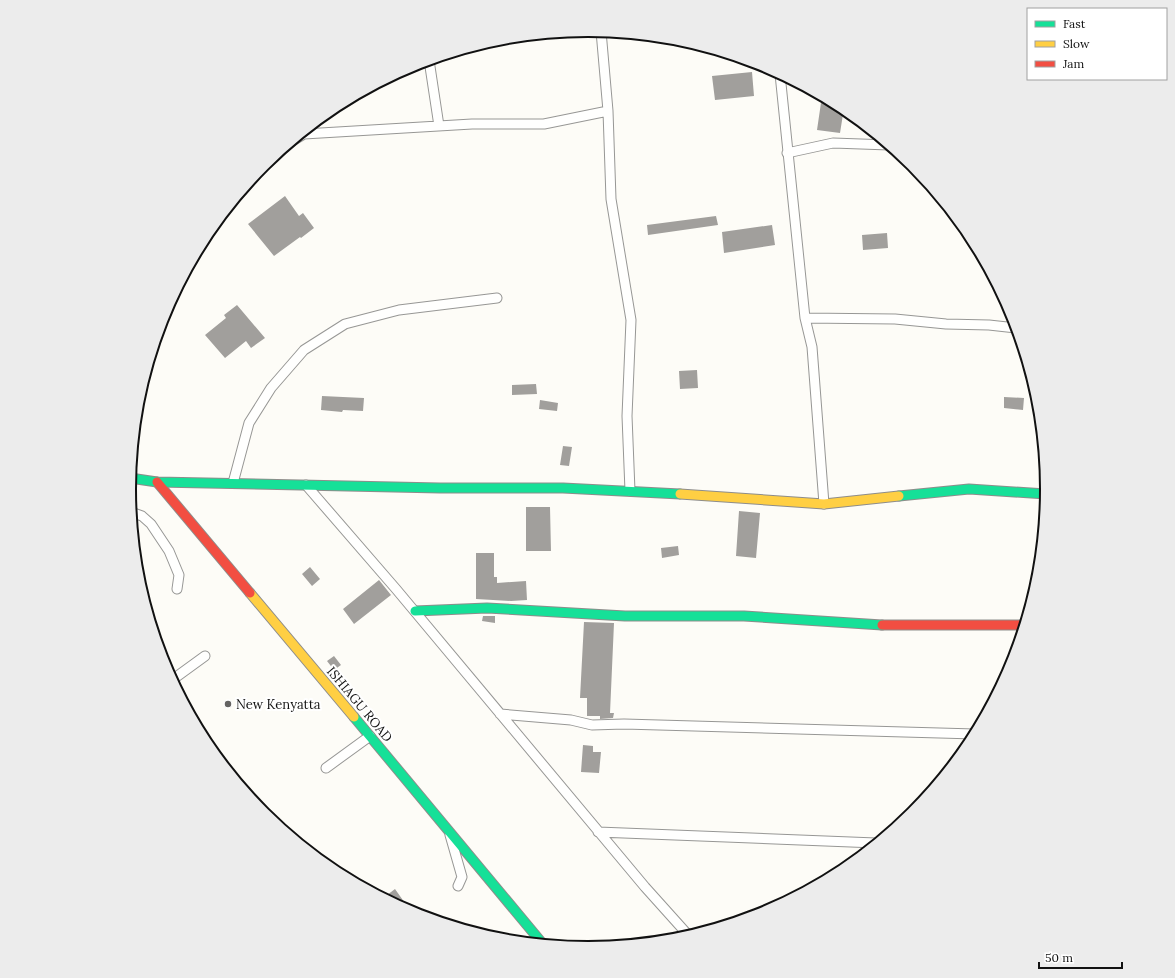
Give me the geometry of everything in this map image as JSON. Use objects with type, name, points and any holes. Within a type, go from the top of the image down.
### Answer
[{"type":"street","points":[[602,37],[608,111],[611,200],[631,320],[627,416],[630,491]]},
{"type":"street","points":[[430,65],[440,126]]},
{"type":"street","points":[[781,81],[805,318],[812,347],[824,504]]},
{"type":"street","points":[[307,134],[472,124],[544,124],[608,111]]},
{"type":"street","points":[[787,153],[833,144],[881,145]]},
{"type":"street","points":[[233,483],[249,423],[271,388],[304,350],[345,324],[352,322],[398,310],[497,298]]},
{"type":"street","points":[[805,318],[895,319],[946,324],[989,325],[1009,327]]},
{"type":"street","points":[[136,479],[157,482],[440,488],[563,488],[824,504],[969,489],[1040,494]]},
{"type":"street","name":"ISHIAGU ROAD","points":[[157,482],[537,938]]},
{"type":"street","points":[[306,485],[415,611],[644,887],[684,930]]},
{"type":"street","points":[[136,514],[142,516],[151,524],[169,551],[179,575],[177,589]]},
{"type":"street","points":[[415,611],[487,608],[625,616],[744,616],[869,625],[1019,625]]},
{"type":"street","points":[[177,677],[205,656]]},
{"type":"street","points":[[500,714],[571,720],[592,725],[624,724],[967,734]]},
{"type":"street","points":[[326,768],[370,736]]},
{"type":"street","points":[[449,832],[462,877],[458,886]]},
{"type":"street","points":[[598,832],[869,843]]},
{"type":"building","points":[[752,72],[754,96],[715,100],[712,76]]},
{"type":"building","points":[[821,102],[843,116],[840,133],[817,130]]},
{"type":"building","points":[[285,196],[299,216],[303,213],[314,228],[274,256],[248,224]]},
{"type":"building","points":[[716,216],[718,225],[648,235],[647,225]]},
{"type":"building","points":[[772,225],[775,245],[724,253],[722,232]]},
{"type":"building","points":[[887,233],[888,248],[863,250],[862,235]]},
{"type":"building","points":[[237,305],[265,338],[251,348],[246,341],[225,358],[205,335],[226,318],[224,315]]},
{"type":"building","points":[[697,370],[698,388],[680,389],[679,371]]},
{"type":"building","points":[[536,384],[537,394],[512,395],[512,385]]},
{"type":"building","points":[[322,396],[364,398],[363,411],[343,410],[342,412],[321,410]]},
{"type":"building","points":[[1004,397],[1024,398],[1023,410],[1004,408]]},
{"type":"building","points":[[540,400],[558,403],[557,411],[539,409]]},
{"type":"building","points":[[563,446],[572,447],[569,466],[560,465]]},
{"type":"building","points":[[526,507],[550,507],[551,551],[526,551]]},
{"type":"building","points":[[739,511],[760,513],[756,558],[736,556]]},
{"type":"building","points":[[678,546],[679,555],[662,558],[661,548]]},
{"type":"building","points":[[476,553],[494,553],[494,577],[497,577],[497,583],[526,581],[527,600],[511,601],[476,599]]},
{"type":"building","points":[[310,567],[320,579],[312,586],[302,574]]},
{"type":"building","points":[[379,580],[391,595],[354,624],[343,609]]},
{"type":"building","points":[[483,616],[495,616],[495,623],[482,621]]},
{"type":"building","points":[[584,622],[614,623],[610,713],[614,713],[613,718],[600,719],[600,716],[587,716],[587,698],[580,698]]},
{"type":"building","points":[[334,656],[341,665],[334,670],[327,661]]},
{"type":"building","points":[[583,745],[593,746],[593,752],[601,752],[599,773],[581,772]]},
{"type":"building","points":[[395,889],[404,902],[388,894]]},
{"type":"traffic: fast","points":[[136,479],[157,482],[440,488],[563,488],[680,494]]},
{"type":"traffic: fast","points":[[899,496],[969,489],[1040,494]]},
{"type":"traffic: fast","points":[[415,611],[487,608],[625,616],[744,616],[882,625]]},
{"type":"traffic: fast","points":[[354,717],[538,938]]},
{"type":"traffic: slow","points":[[680,494],[824,504],[899,496]]},
{"type":"traffic: slow","points":[[250,593],[354,717]]},
{"type":"traffic: jam","points":[[157,482],[250,593]]},
{"type":"traffic: jam","points":[[882,625],[1019,625]]},
{"type":"place","name":"New Kenyatta","points":[[228,704]]}]
